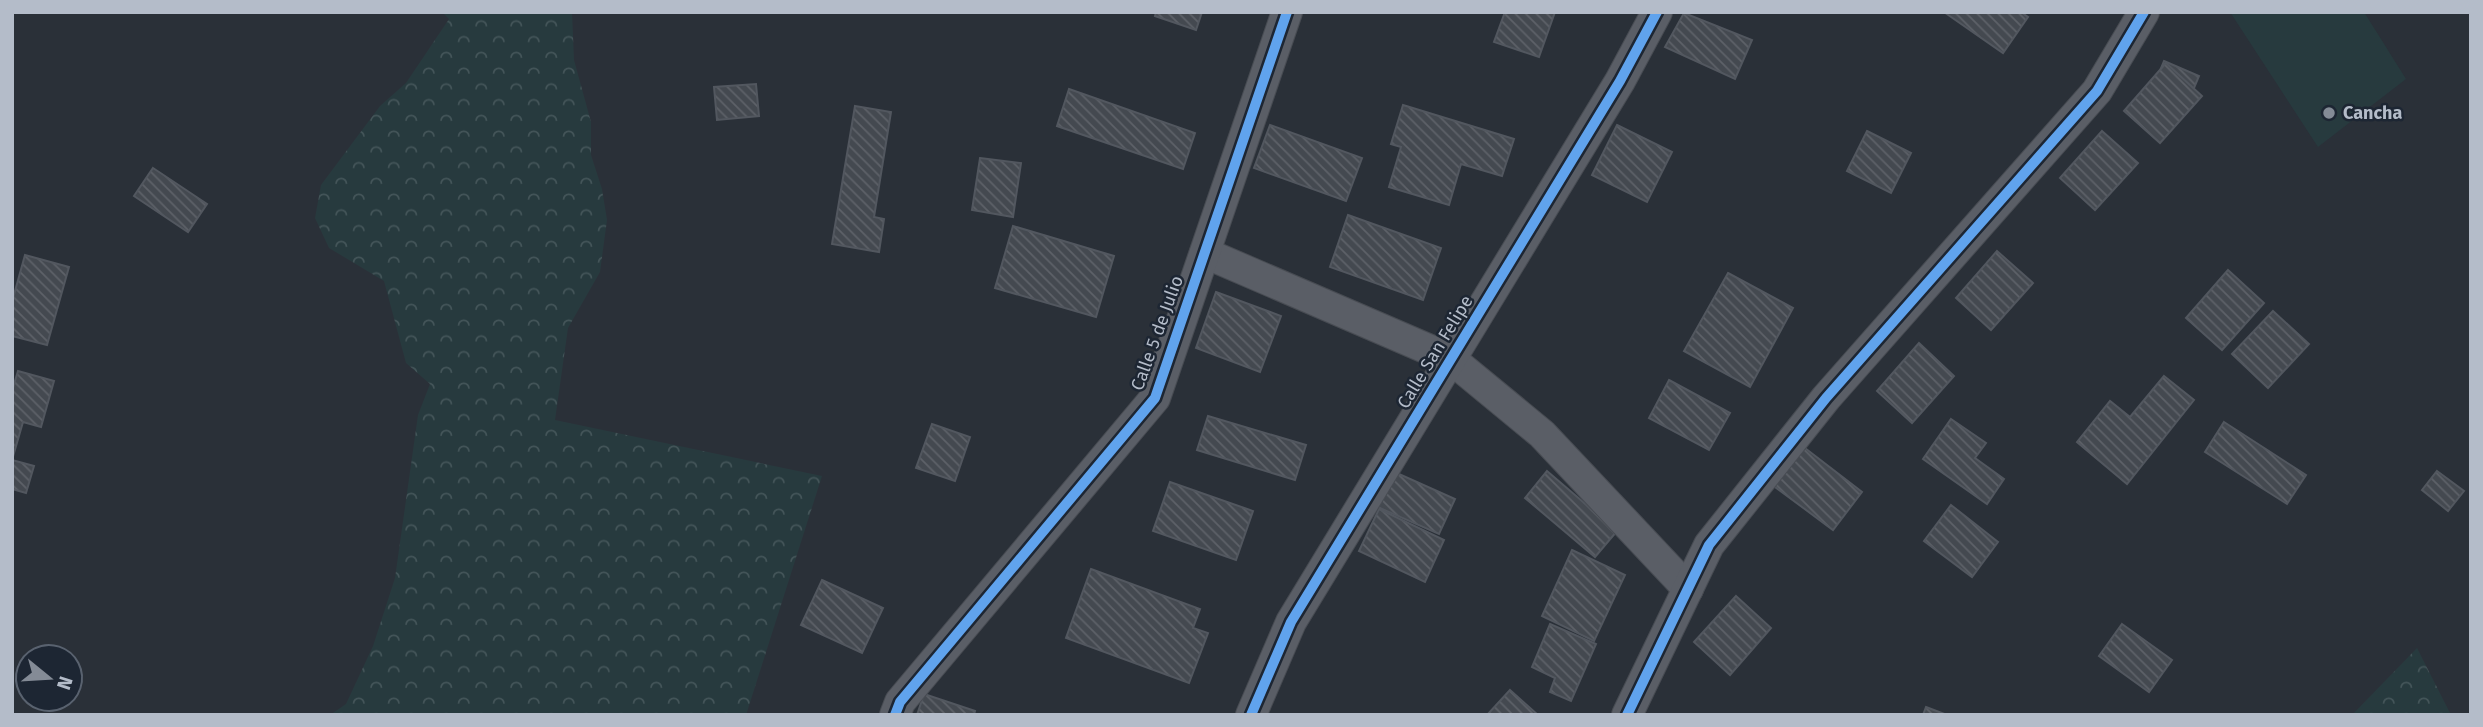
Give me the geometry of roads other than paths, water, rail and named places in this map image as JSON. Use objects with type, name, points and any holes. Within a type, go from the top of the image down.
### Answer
[{"type":"street","name":"Calle 5 de Julio","points":[[895,715],[900,702],[1155,398],[1287,12]]},
{"type":"street","name":"Calle San Felipe","points":[[1251,715],[1291,622],[1620,81],[1657,12]]},
{"type":"street","points":[[1627,715],[1709,545],[1826,398],[2097,91],[2144,12]]},
{"type":"street","points":[[1205,253],[1451,359],[1542,434],[1688,589]]},
{"type":"place","name":"Cancha","points":[[2329,113]]}]
